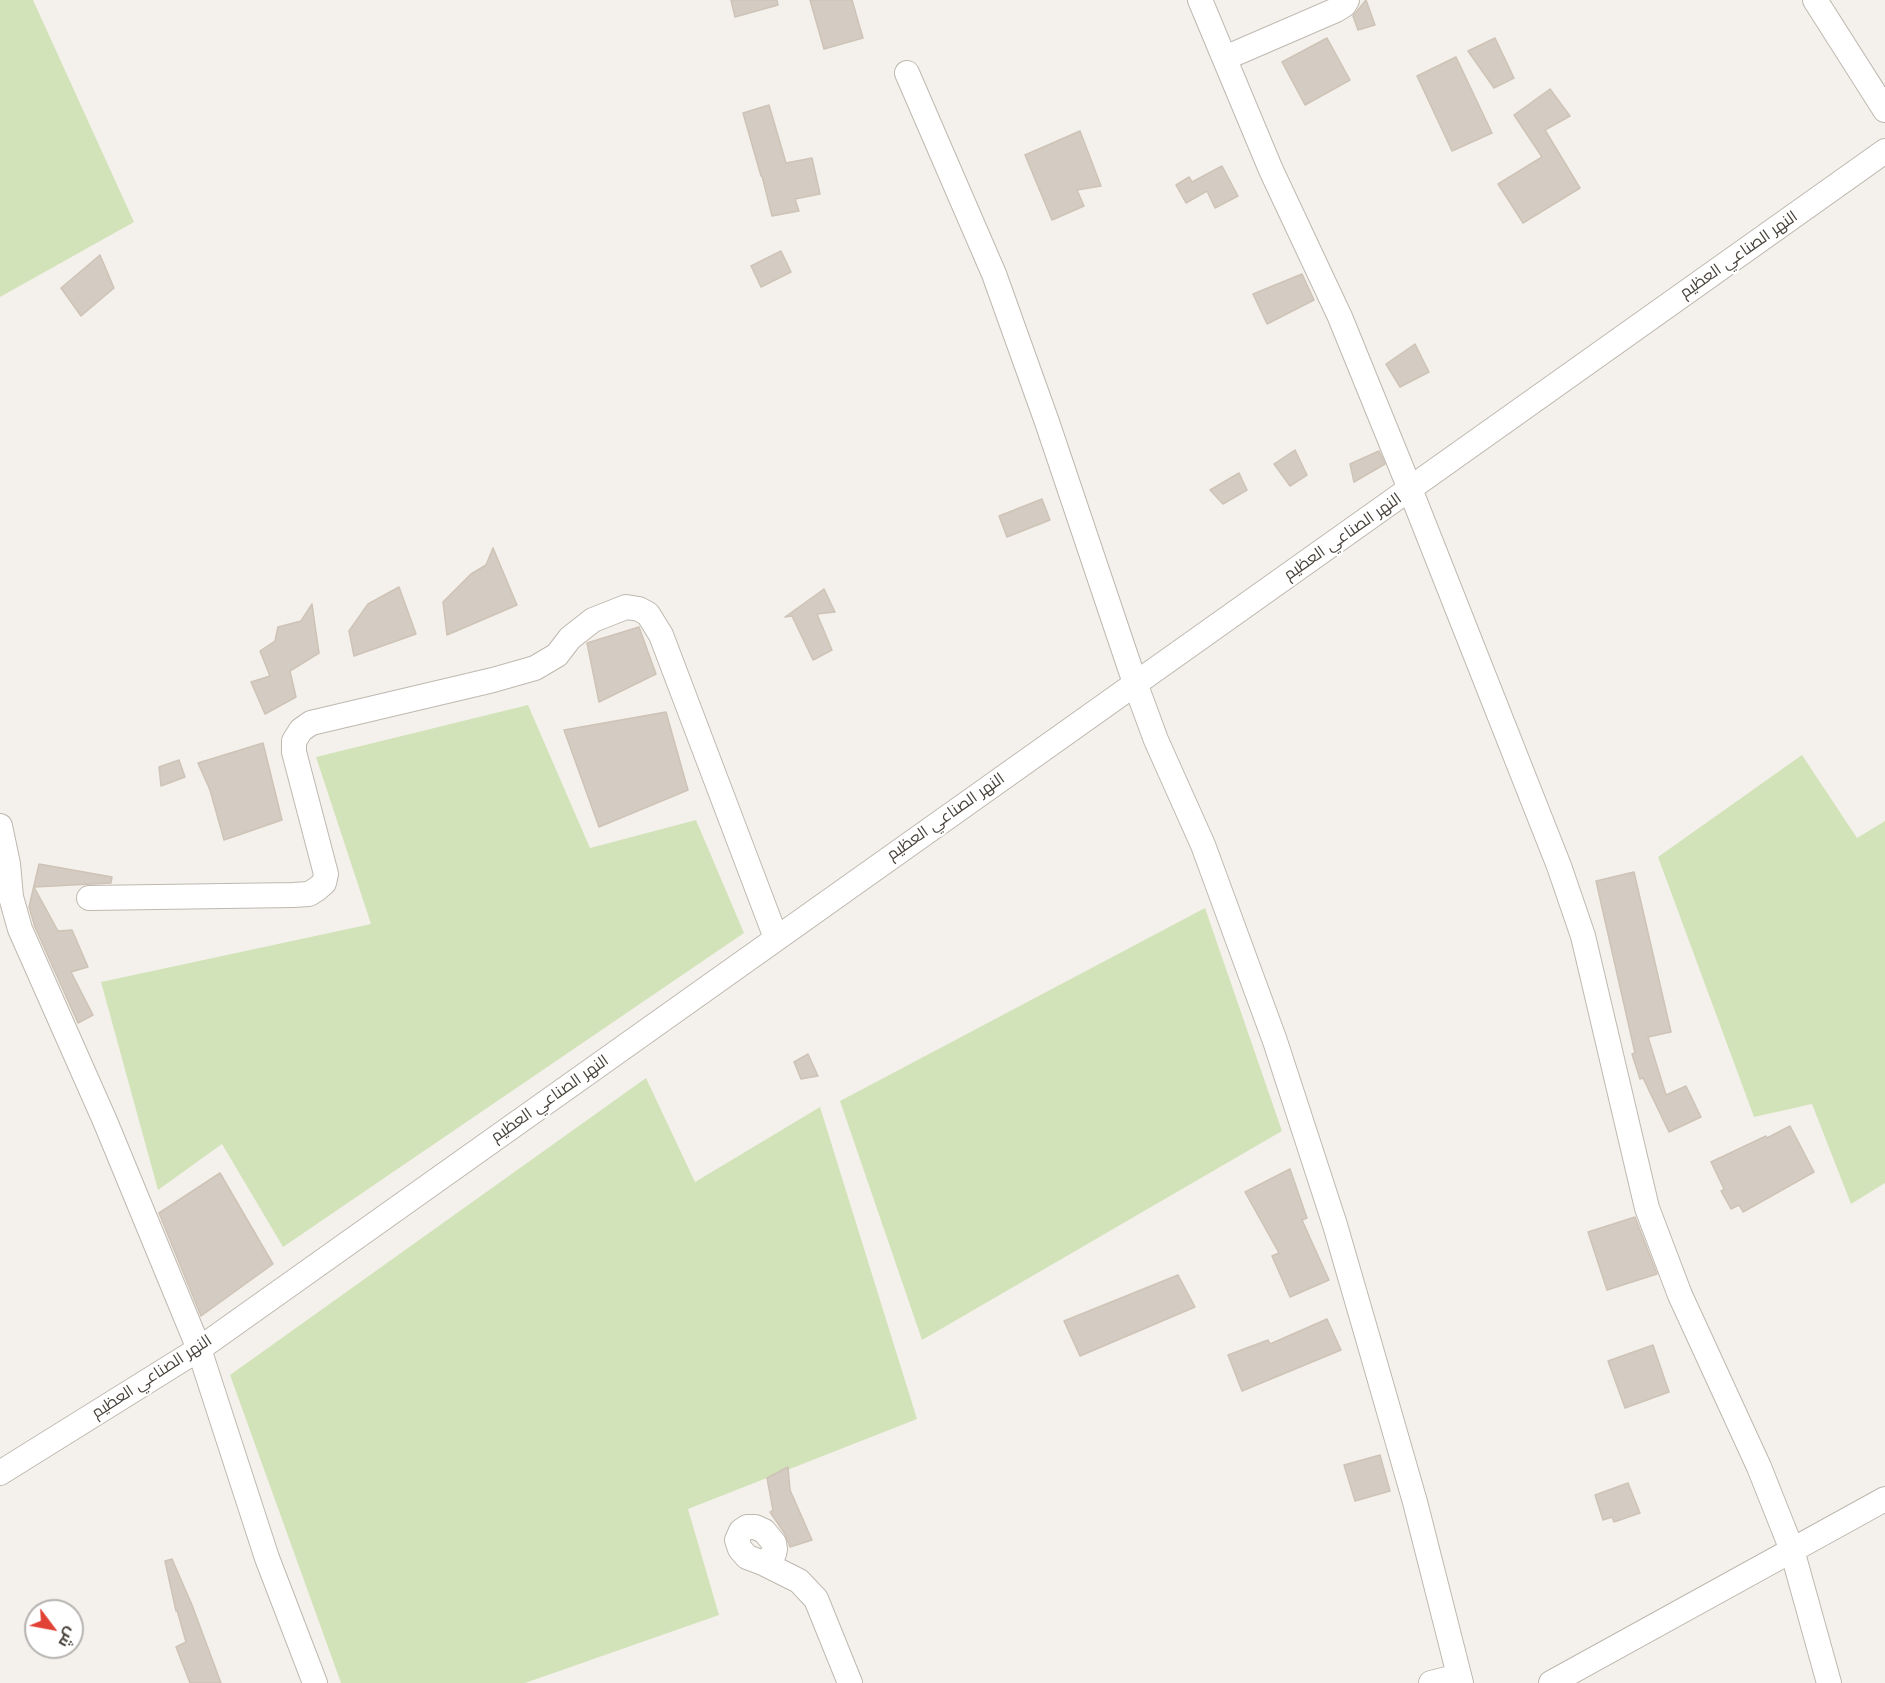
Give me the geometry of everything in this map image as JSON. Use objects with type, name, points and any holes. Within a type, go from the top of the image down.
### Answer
[{"type":"street","points":[[1200,0],[1271,170],[1340,317],[1559,866],[1579,926],[1647,1208],[1680,1295],[1759,1467],[1792,1550],[1829,1683]]},
{"type":"street","points":[[1225,58],[1336,10],[1347,0]]},
{"type":"street","points":[[1815,0],[1885,110]]},
{"type":"street","points":[[907,73],[994,274],[1047,422],[1135,683],[1156,740],[1203,845],[1289,1084],[1335,1225],[1415,1502],[1460,1680],[1431,1683]]},
{"type":"street","name":"النهر الصناعي العظيم","points":[[0,1473],[199,1349],[1885,151]]},
{"type":"street","points":[[89,898],[293,895],[309,894],[317,890],[324,883],[326,874],[294,752],[294,741],[301,730],[311,723],[535,668],[557,655],[570,638],[593,620],[626,608],[639,609],[648,614],[661,635],[776,938]]},
{"type":"street","points":[[0,826],[4,865],[20,929],[105,1121],[199,1349],[267,1558],[315,1683]]},
{"type":"street","points":[[1551,1683],[1885,1498]]},
{"type":"street","points":[[763,1563],[799,1581],[816,1599],[850,1683]]},
{"type":"green space","points":[[0,0],[33,0],[134,222],[0,297]]},
{"type":"green space","points":[[528,705],[590,848],[696,820],[744,933],[283,1247],[222,1144],[158,1190],[101,982],[371,924],[316,757]]},
{"type":"green space","points":[[1802,755],[1857,838],[1885,821],[1885,1183],[1851,1204],[1812,1104],[1754,1117],[1658,857]]},
{"type":"green space","points":[[1205,908],[1282,1131],[922,1340],[840,1101]]},
{"type":"green space","points":[[646,1078],[695,1182],[820,1107],[917,1419],[688,1509],[719,1615],[525,1683],[341,1683],[230,1375]]},
{"type":"building","points":[[731,0],[777,0],[778,5],[735,17]]},
{"type":"building","points":[[810,0],[852,0],[863,38],[824,49]]},
{"type":"building","points":[[1366,0],[1375,25],[1358,30],[1353,16]]},
{"type":"building","points":[[1327,38],[1350,80],[1305,105],[1282,62]]},
{"type":"building","points":[[1495,38],[1514,78],[1494,88],[1468,51]]},
{"type":"building","points":[[1456,57],[1492,133],[1452,151],[1417,76]]},
{"type":"building","points":[[1550,89],[1570,116],[1545,130],[1580,188],[1523,223],[1498,184],[1542,157],[1514,115]]},
{"type":"building","points":[[769,105],[786,163],[812,158],[820,194],[795,199],[799,211],[772,216],[743,113]]},
{"type":"building","points":[[1080,131],[1101,186],[1077,190],[1084,206],[1052,220],[1025,155]]},
{"type":"building","points":[[1222,166],[1238,196],[1215,208],[1207,191],[1186,203],[1176,185],[1189,177],[1192,182]]},
{"type":"building","points":[[781,251],[791,272],[761,287],[751,266]]},
{"type":"building","points":[[100,255],[114,288],[81,316],[61,288]]},
{"type":"building","points":[[1302,274],[1314,300],[1267,324],[1253,294]]},
{"type":"building","points":[[1415,344],[1429,372],[1400,387],[1386,364]]},
{"type":"building","points":[[1295,450],[1307,475],[1290,486],[1274,464]]},
{"type":"building","points":[[1379,451],[1385,464],[1354,482],[1350,464]]},
{"type":"building","points":[[1239,473],[1247,490],[1223,504],[1210,490]]},
{"type":"building","points":[[1042,499],[1050,520],[1007,537],[999,516]]},
{"type":"building","points":[[493,548],[517,605],[447,635],[443,602],[471,574],[486,565]]},
{"type":"building","points":[[399,587],[416,634],[354,656],[349,631],[368,604]]},
{"type":"building","points":[[824,589],[835,612],[817,614],[832,650],[813,660],[792,616],[785,617]]},
{"type":"building","points":[[312,604],[319,653],[290,671],[296,697],[265,714],[251,682],[270,676],[260,651],[275,641],[278,627],[301,621]]},
{"type":"building","points":[[639,627],[656,674],[599,702],[587,643]]},
{"type":"building","points":[[666,712],[688,790],[599,827],[564,730]]},
{"type":"building","points":[[263,743],[282,820],[224,840],[210,790],[198,763]]},
{"type":"building","points":[[179,760],[185,777],[161,786],[159,767]]},
{"type":"building","points":[[39,864],[112,877],[111,883],[34,887],[58,931],[72,930],[88,967],[71,972],[93,1015],[78,1023],[35,927],[29,907]]},
{"type":"building","points":[[1634,872],[1671,1032],[1648,1037],[1666,1095],[1686,1086],[1701,1117],[1669,1132],[1643,1078],[1640,1079],[1632,1054],[1635,1053],[1596,881]]},
{"type":"building","points":[[808,1054],[818,1076],[801,1079],[794,1062]]},
{"type":"building","points":[[1790,1126],[1814,1172],[1743,1212],[1739,1205],[1731,1209],[1721,1191],[1724,1189],[1711,1162]]},
{"type":"building","points":[[1290,1169],[1307,1218],[1302,1220],[1329,1280],[1290,1297],[1272,1256],[1279,1253],[1245,1192]]},
{"type":"building","points":[[220,1173],[273,1264],[201,1316],[159,1213]]},
{"type":"building","points":[[1635,1217],[1657,1274],[1607,1290],[1588,1232]]},
{"type":"building","points":[[1178,1275],[1195,1307],[1080,1356],[1064,1321]]},
{"type":"building","points":[[1327,1319],[1341,1350],[1242,1391],[1228,1355],[1268,1340],[1270,1344]]},
{"type":"building","points":[[1653,1345],[1669,1392],[1625,1408],[1608,1361]]},
{"type":"building","points":[[1380,1455],[1390,1491],[1355,1501],[1344,1465]]},
{"type":"building","points":[[788,1467],[790,1490],[812,1540],[790,1547],[785,1534],[770,1512],[773,1510],[767,1478]]},
{"type":"building","points":[[1628,1483],[1640,1513],[1614,1522],[1612,1517],[1603,1520],[1595,1495]]},
{"type":"building","points":[[172,1559],[221,1683],[190,1683],[176,1647],[186,1642],[176,1611],[165,1561]]}]
